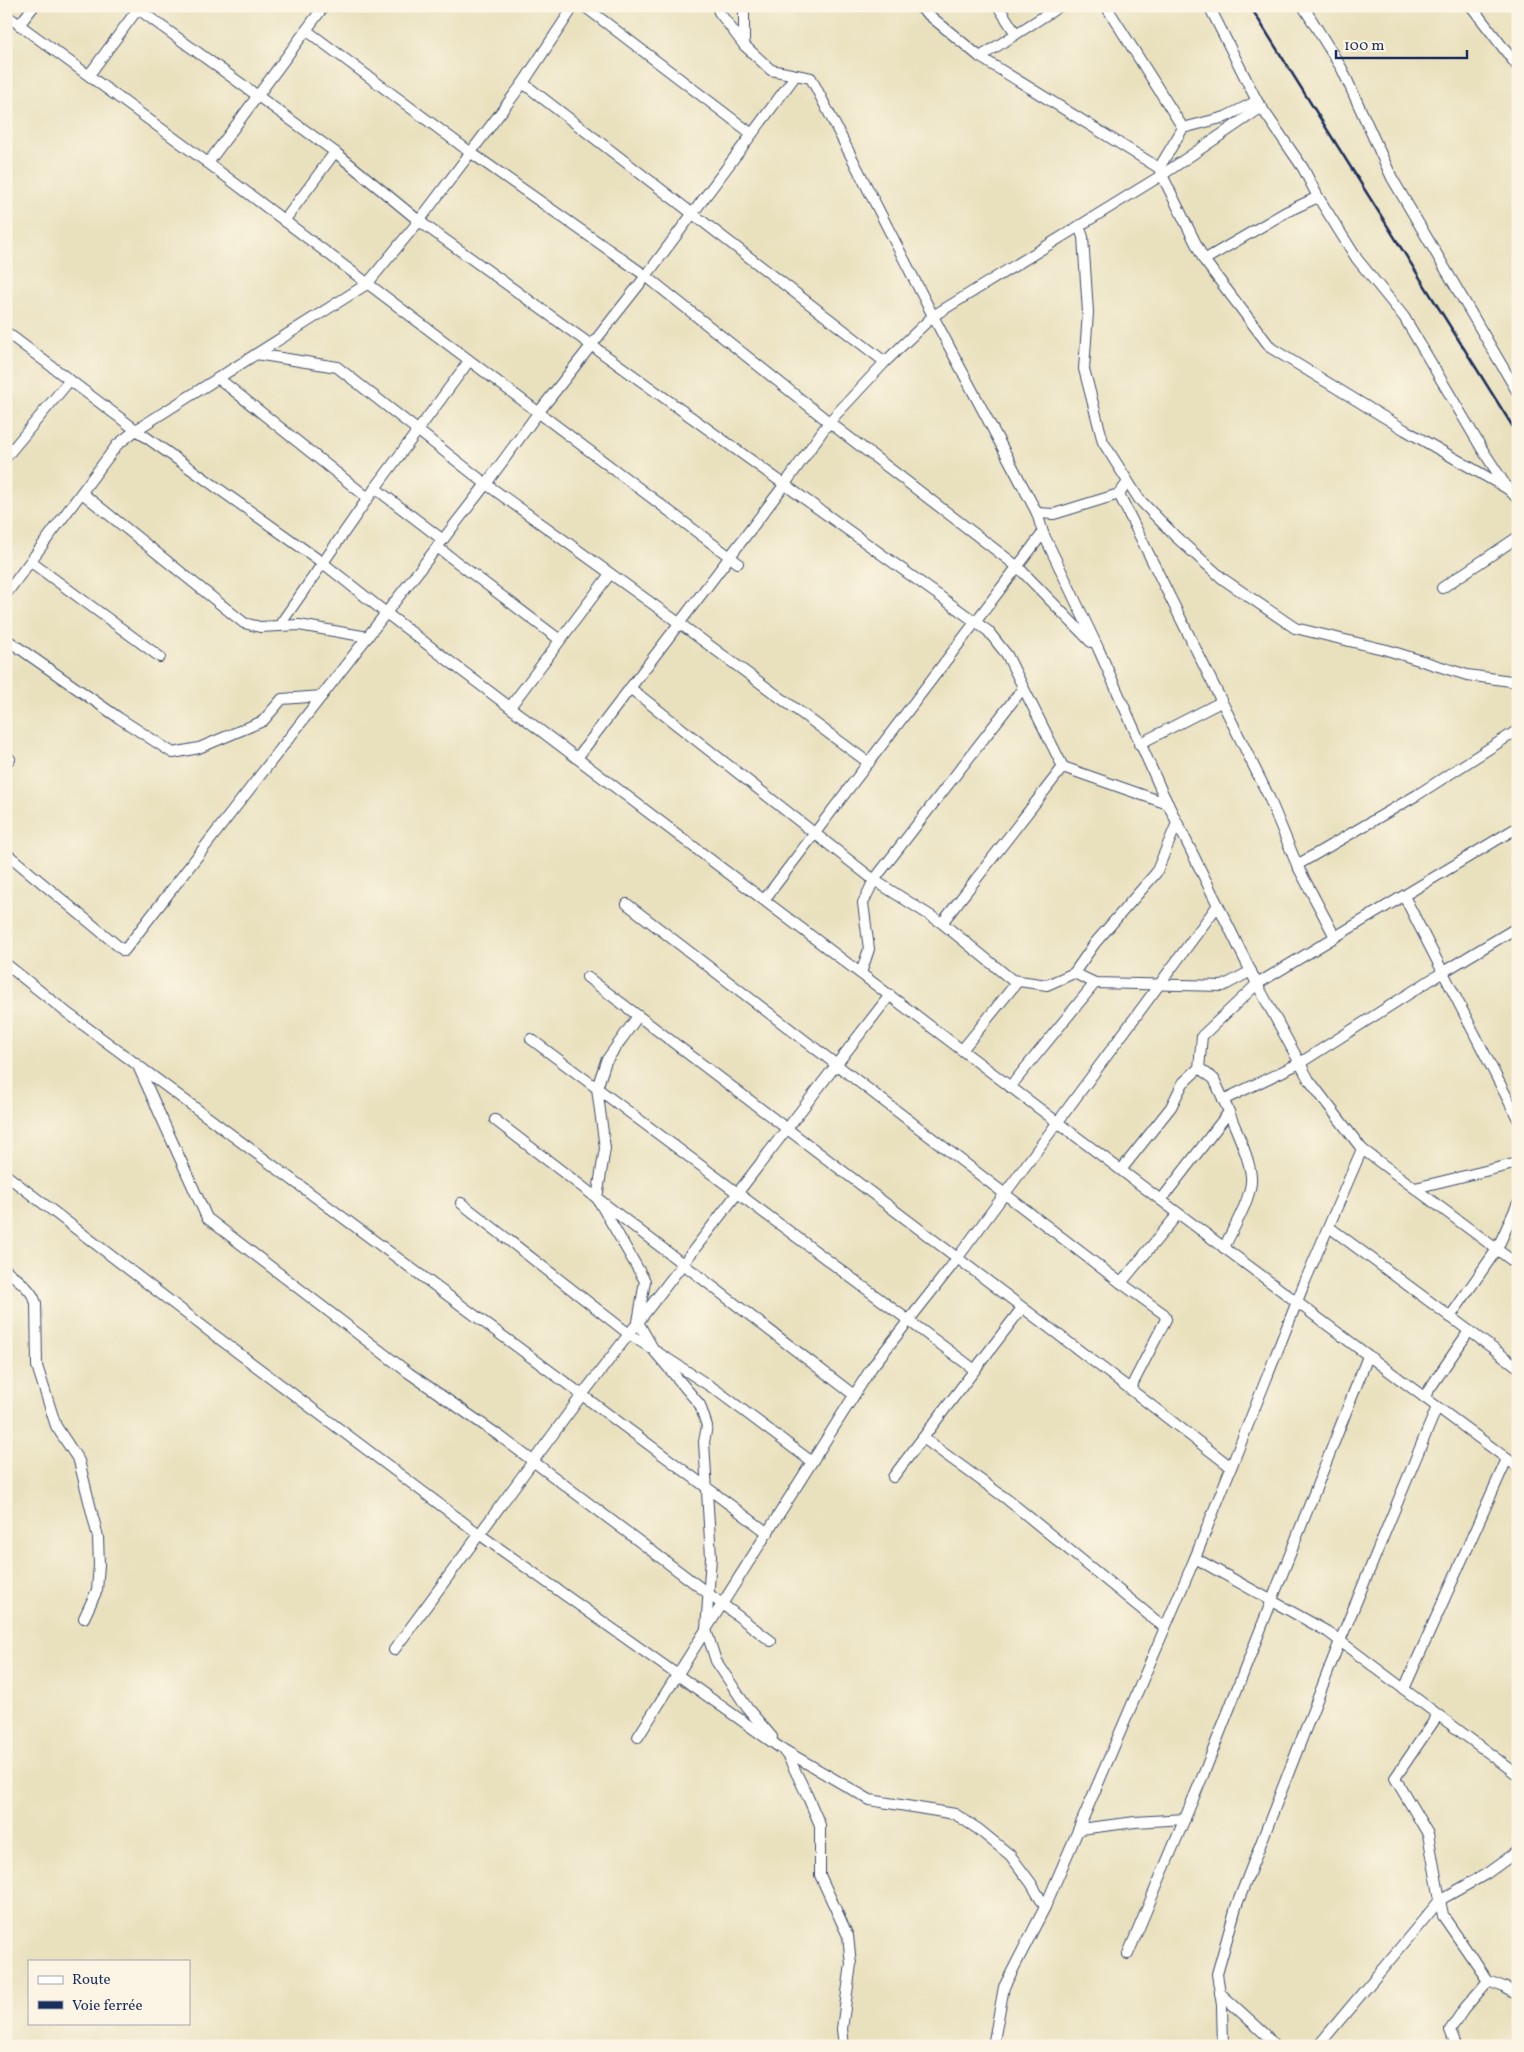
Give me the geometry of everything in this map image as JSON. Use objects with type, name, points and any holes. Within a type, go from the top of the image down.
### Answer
[{"type":"street","points":[[19,25],[34,6]]},
{"type":"street","points":[[208,163],[324,6]]},
{"type":"street","points":[[6,594],[117,445],[136,430],[367,284],[419,221],[523,83],[574,6]]},
{"type":"street","points":[[584,6],[752,134]]},
{"type":"street","points":[[717,6],[719,12],[744,45],[771,70],[811,78],[1037,513],[1043,533],[1098,648],[1139,744],[1251,971],[1309,1080],[1362,1149],[1518,1265]]},
{"type":"street","points":[[744,6],[744,45]]},
{"type":"street","points":[[918,6],[980,57],[1161,172],[1204,260],[1271,348],[1508,489]]},
{"type":"street","points":[[998,6],[1016,34]]},
{"type":"street","points":[[980,57],[1060,6]]},
{"type":"street","points":[[1106,6],[1183,128]]},
{"type":"street","points":[[1209,6],[1260,104],[1303,168],[1357,259],[1404,317],[1482,449],[1508,489],[1518,499]]},
{"type":"street","points":[[1303,6],[1342,69],[1392,178],[1518,393]]},
{"type":"street","points":[[1471,6],[1518,67]]},
{"type":"street","points":[[89,75],[139,8],[335,152],[419,221],[988,630],[1007,655],[1063,767],[1168,804]]},
{"type":"street","points":[[6,15],[208,163],[738,563]]},
{"type":"street","points":[[306,30],[470,152],[646,276],[829,422],[1018,567],[1098,648]]},
{"type":"street","points":[[6,853],[124,951],[440,544],[538,413],[646,276],[796,75]]},
{"type":"street","points":[[523,83],[885,362]]},
{"type":"street","points":[[1161,172],[1183,128],[1225,117],[1260,104]]},
{"type":"street","points":[[577,758],[785,484],[829,422],[885,362],[933,316],[1078,226],[1260,104]]},
{"type":"street","points":[[284,221],[335,152]]},
{"type":"street","points":[[1204,260],[1286,212],[1318,196]]},
{"type":"street","points":[[1078,226],[1083,237],[1088,312],[1084,370],[1103,442],[1139,498],[1176,537],[1217,573],[1295,628],[1387,650],[1467,675],[1518,682]]},
{"type":"street","points":[[6,332],[136,430],[323,563],[386,613],[1178,1214],[1518,1467]]},
{"type":"street","points":[[256,354],[337,367],[486,484],[869,763]]},
{"type":"street","points":[[279,626],[375,488],[469,361]]},
{"type":"street","points":[[218,378],[368,498]]},
{"type":"street","points":[[8,450],[70,380]]},
{"type":"street","points":[[1037,513],[1054,514],[1119,494],[1128,482]]},
{"type":"street","points":[[375,488],[440,544],[560,640]]},
{"type":"street","points":[[82,493],[244,623],[260,627],[299,625],[368,637]]},
{"type":"street","points":[[1119,494],[1268,795],[1297,865],[1335,937]]},
{"type":"street","points":[[764,900],[1043,533]]},
{"type":"street","points":[[1442,588],[1518,537]]},
{"type":"street","points":[[31,562],[160,657]]},
{"type":"street","points":[[510,707],[610,574]]},
{"type":"street","points":[[6,639],[119,718],[173,753],[199,748],[263,721],[282,699],[322,696]]},
{"type":"street","points":[[630,688],[874,880],[942,923],[1012,980],[1047,985],[1074,974],[1095,944],[1156,873],[1177,823]]},
{"type":"street","points":[[861,973],[869,949],[863,903],[874,880],[1023,688]]},
{"type":"street","points":[[1139,744],[1221,702]]},
{"type":"street","points":[[1297,865],[1417,795],[1518,730]]},
{"type":"street","points":[[942,923],[1063,767]]},
{"type":"street","points":[[1121,1170],[1171,1107],[1183,1083],[1199,1068],[1202,1036],[1258,984],[1518,827]]},
{"type":"street","points":[[1404,896],[1518,1119]]},
{"type":"street","points":[[627,904],[1164,1314],[1166,1318],[1130,1389]]},
{"type":"street","points":[[638,1737],[872,1367],[957,1258],[1218,905]]},
{"type":"street","points":[[1223,1100],[1300,1063],[1443,972],[1517,930]]},
{"type":"street","points":[[6,964],[138,1066],[768,1533]]},
{"type":"street","points":[[1074,974],[1095,983],[1223,986],[1251,971]]},
{"type":"street","points":[[587,977],[1130,1389],[1231,1468]]},
{"type":"street","points":[[962,1050],[1018,981]]},
{"type":"street","points":[[1010,1086],[1095,983]]},
{"type":"street","points":[[394,1650],[532,1461],[890,995]]},
{"type":"street","points":[[638,1016],[606,1060],[597,1088],[605,1148],[596,1198],[645,1281],[638,1322],[655,1352],[700,1405],[707,1426],[704,1442],[711,1557],[706,1630],[716,1661],[748,1709],[789,1758],[820,1824],[820,1875],[848,1936],[851,1964],[842,2029],[844,2046]]},
{"type":"street","points":[[530,1039],[975,1370]]},
{"type":"street","points":[[138,1066],[206,1218],[409,1373],[532,1461],[771,1641]]},
{"type":"street","points":[[1199,1068],[1214,1079],[1229,1112],[1250,1169],[1251,1183],[1244,1206],[1224,1248]]},
{"type":"street","points":[[1160,1200],[1229,1112]]},
{"type":"street","points":[[495,1120],[854,1395]]},
{"type":"street","points":[[993,2046],[1004,1986],[1046,1907],[1080,1829],[1195,1558],[1296,1303],[1362,1149]]},
{"type":"street","points":[[1415,1188],[1518,1163]]},
{"type":"street","points":[[6,1174],[209,1332],[479,1534],[677,1676],[780,1746],[870,1800],[954,1814],[978,1829],[1010,1855],[1046,1907]]},
{"type":"street","points":[[461,1203],[629,1334],[716,1390],[812,1462]]},
{"type":"street","points":[[1450,1317],[1497,1249],[1518,1204]]},
{"type":"street","points":[[1121,1282],[1178,1214]]},
{"type":"street","points":[[1329,1227],[1518,1367]]},
{"type":"street","points":[[6,1270],[34,1296],[36,1303],[37,1366],[56,1426],[79,1461],[95,1527],[99,1565],[97,1590],[84,1618]]},
{"type":"street","points":[[894,1478],[1022,1308]]},
{"type":"street","points":[[1424,1397],[1469,1331]]},
{"type":"street","points":[[1128,1954],[1185,1818],[1368,1356]]},
{"type":"street","points":[[1223,2046],[1217,1974],[1236,1907],[1340,1641],[1437,1408]]},
{"type":"street","points":[[923,1438],[1008,1500],[1165,1628]]},
{"type":"street","points":[[1404,1689],[1506,1459]]},
{"type":"street","points":[[1195,1558],[1328,1632],[1518,1775]]},
{"type":"street","points":[[1438,1715],[1396,1778],[1428,1834],[1443,1916],[1488,1981],[1518,1995]]},
{"type":"street","points":[[1080,1829],[1185,1818]]},
{"type":"street","points":[[1318,2046],[1440,1900],[1486,1874],[1518,1851]]},
{"type":"street","points":[[1456,2046],[1450,2030],[1464,2008],[1488,1981]]},
{"type":"street","points":[[1220,1993],[1265,2034],[1275,2046]]},
{"type":"railway","points":[[1250,6],[1518,435]]}]
